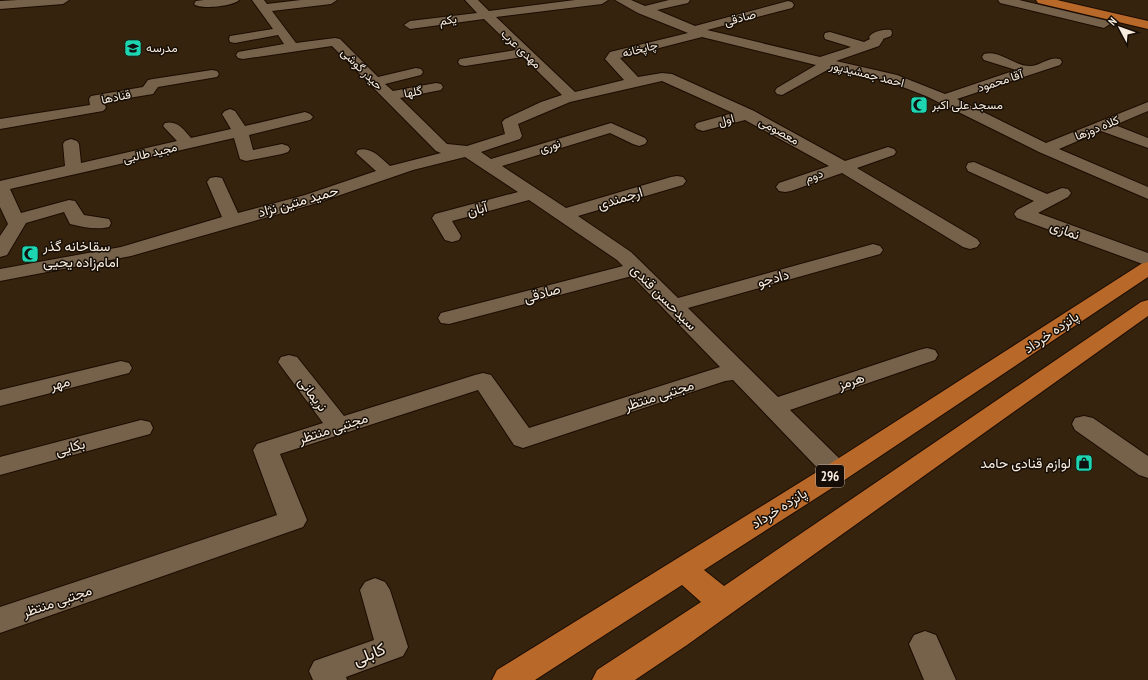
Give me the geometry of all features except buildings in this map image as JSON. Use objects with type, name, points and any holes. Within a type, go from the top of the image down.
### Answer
[{"type":"main road","points":[[1042,0],[1148,25]]},
{"type":"main road","points":[[1081,0],[1148,15]]},
{"type":"main road","points":[[1104,24],[1148,34]]},
{"type":"main road","name":"پانزده خرداد","points":[[508,680],[837,472],[1148,268]]},
{"type":"main road","points":[[608,680],[724,603],[1148,306]]},
{"type":"main road","points":[[684,569],[724,603]]},
{"type":"street","points":[[0,5],[63,0]]},
{"type":"street","points":[[200,4],[233,0]]},
{"type":"street","points":[[254,5],[330,0]]},
{"type":"street","name":"مهدی عرب","points":[[471,0],[572,97]]},
{"type":"street","name":"یکم","points":[[410,25],[602,0]]},
{"type":"street","name":"احمد جمشیدپور","points":[[621,0],[697,32],[892,78],[944,99],[1045,148],[1148,194]]},
{"type":"street","points":[[642,10],[684,0]]},
{"type":"street","points":[[1004,0],[1104,24]]},
{"type":"street","points":[[586,2],[595,11]]},
{"type":"street","points":[[254,5],[281,31],[294,47]]},
{"type":"street","name":"صادقی","points":[[697,32],[788,5]]},
{"type":"street","points":[[528,10],[538,18]]},
{"type":"street","points":[[235,39],[281,31]]},
{"type":"street","name":"چاپخانه","points":[[635,83],[612,59],[615,55],[665,43],[697,32]]},
{"type":"street","points":[[782,91],[824,63],[876,42],[875,37],[886,32]]},
{"type":"street","points":[[651,35],[665,43]]},
{"type":"street","points":[[830,36],[863,46]]},
{"type":"street","name":"حیدر گوشی","points":[[294,47],[335,42],[442,148],[468,151]]},
{"type":"street","points":[[243,55],[294,47]]},
{"type":"street","points":[[465,62],[526,53]]},
{"type":"street","points":[[989,57],[1031,71]]},
{"type":"street","name":"آقا محمود","points":[[944,99],[1055,62]]},
{"type":"street","points":[[375,82],[416,72]]},
{"type":"street","name":"قنادها","points":[[0,124],[98,108],[96,99],[148,91],[153,83],[212,74]]},
{"type":"street","name":"معصومی","points":[[572,97],[667,77],[749,114],[843,166],[970,243]]},
{"type":"street","name":"گلها","points":[[390,96],[436,87]]},
{"type":"street","name":"حمید متین نژاد","points":[[0,274],[16,273],[124,252],[232,220],[311,199],[388,173],[468,151],[514,136],[510,122],[532,109],[572,97]]},
{"type":"street","name":"کلاه دوزها","points":[[1045,148],[1148,106]]},
{"type":"street","points":[[230,114],[240,132],[246,156],[282,149]]},
{"type":"street","name":"اول","points":[[703,126],[749,114]]},
{"type":"street","name":"مجید طالبی","points":[[0,186],[305,117]]},
{"type":"street","points":[[171,126],[188,144]]},
{"type":"street","points":[[1102,126],[1148,143]]},
{"type":"street","name":"نوری","points":[[489,165],[611,128],[638,141]]},
{"type":"street","points":[[71,144],[74,170]]},
{"type":"street","name":"سیدحسن قندی","points":[[468,151],[624,256],[837,472]]},
{"type":"street","name":"دوم","points":[[785,187],[843,166],[888,152]]},
{"type":"street","points":[[364,153],[388,173]]},
{"type":"street","name":"نمازی","points":[[974,168],[1055,197],[1023,214],[1148,260]]},
{"type":"street","name":"ارجمندی","points":[[562,215],[677,181]]},
{"type":"street","points":[[216,182],[232,220]]},
{"type":"street","points":[[0,186],[16,224],[2,246]]},
{"type":"street","name":"آبان","points":[[452,236],[441,218],[532,194]]},
{"type":"street","points":[[15,220],[69,205],[77,220],[102,223]]},
{"type":"street","name":"دادجو","points":[[673,306],[873,250]]},
{"type":"street","name":"صادقی","points":[[449,318],[636,269]]},
{"type":"street","name":"هرمز","points":[[774,407],[927,355]]},
{"type":"street","name":"نریمانی","points":[[289,362],[338,426]]},
{"type":"street","name":"مهر","points":[[0,398],[121,368]]},
{"type":"street","name":"مجتبی منتظر","points":[[0,620],[293,520],[266,450],[484,380],[523,439],[722,374],[739,372]]},
{"type":"street","points":[[1084,424],[1148,469]]},
{"type":"street","name":"بکایی","points":[[0,466],[140,428]]},
{"type":"street","name":"کابلی","points":[[331,680],[326,670],[392,647],[374,590]]},
{"type":"street","points":[[925,644],[940,680]]},
{"type":"place","name":"مدرسه","points":[[133,48]]},
{"type":"place","name":"مسجد علی اکبر","points":[[919,105]]},
{"type":"place","name":"سقاخانه گذر امام‌زاده یحیی","points":[[30,254]]},
{"type":"place","name":"لوازم قنادی حامد","points":[[1084,463]]}]
